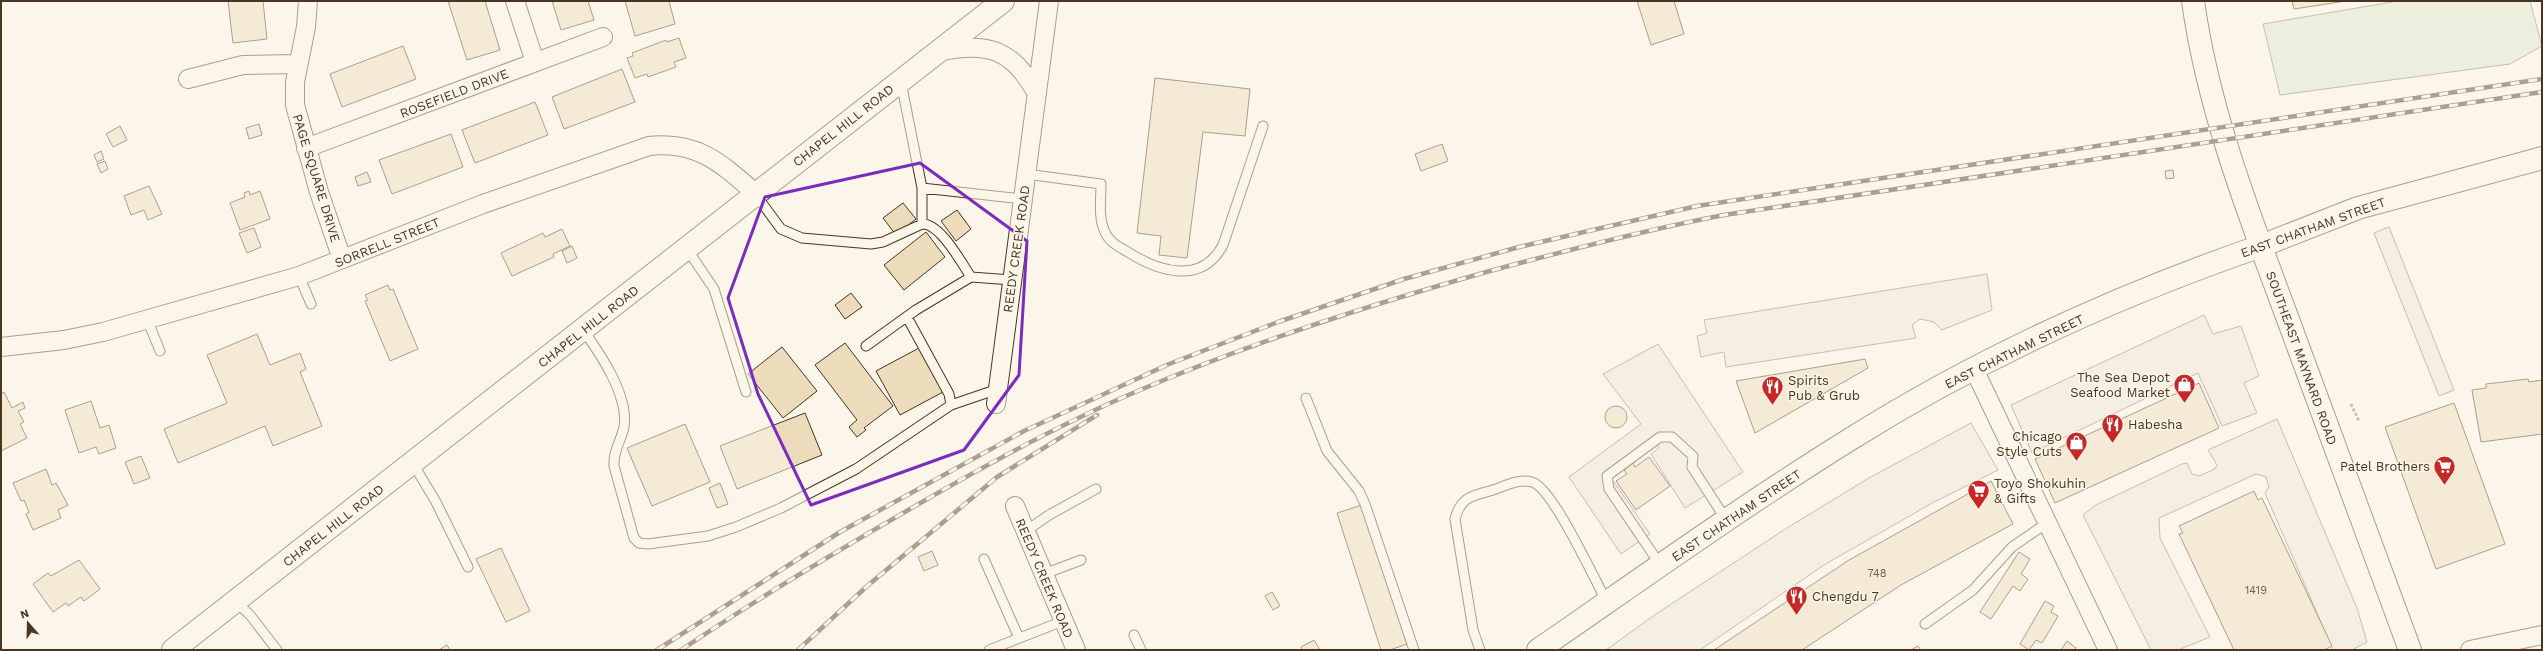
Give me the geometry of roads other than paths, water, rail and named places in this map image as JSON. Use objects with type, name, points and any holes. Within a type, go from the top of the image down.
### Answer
[{"type":"main road","name":"CHAPEL HILL ROAD","points":[[173,650],[412,462],[584,331],[755,193],[900,80],[938,53],[1003,1]]},
{"type":"main road","name":"SOUTHEAST MAYNARD ROAD","points":[[2193,1],[2199,40],[2221,127],[2261,246],[2410,650]]},
{"type":"main road","name":"EAST CHATHAM STREET","points":[[1538,650],[1726,521],[1850,439],[1974,369],[2094,312],[2182,274],[2261,246],[2358,208],[2541,162]]},
{"type":"street","name":"PAGE SQUARE DRIVE","points":[[308,1],[306,27],[294,82],[295,105],[306,148],[342,260]]},
{"type":"street","points":[[515,1],[535,62]]},
{"type":"street","name":"REEDY CREEK ROAD","points":[[997,397],[1049,1]]},
{"type":"street","name":"ROSEFIELD DRIVE","points":[[306,148],[603,37]]},
{"type":"street","points":[[938,53],[978,46],[1001,52],[1028,78],[1037,94]]},
{"type":"street","points":[[188,79],[243,65],[298,64]]},
{"type":"street","name":"SORRELL STREET","points":[[1,347],[64,340],[147,319],[299,276],[482,204],[649,146],[675,145],[708,156],[722,164],[755,193]]},
{"type":"street","points":[[1974,369],[2108,650]]},
{"type":"street","name":"REEDY CREEK ROAD","points":[[1015,506],[1076,650]]},
{"type":"street","points":[[2470,650],[2542,635]]},
{"type":"lane","points":[[900,80],[922,188],[922,224]]},
{"type":"lane","points":[[1026,174],[1101,184],[1101,220],[1105,233],[1113,243],[1161,269],[1177,272],[1191,270],[1209,264],[1218,256],[1263,126]]},
{"type":"lane","points":[[922,188],[1022,199]]},
{"type":"lane","points":[[755,193],[781,229],[802,238],[870,244],[883,242],[922,224],[929,224],[938,231],[971,277]]},
{"type":"lane","points":[[686,248],[714,289],[746,392]]},
{"type":"lane","points":[[299,276],[311,304]]},
{"type":"lane","points":[[866,346],[907,317],[971,277],[1012,280]]},
{"type":"lane","points":[[907,317],[949,394],[951,405]]},
{"type":"lane","points":[[147,319],[160,351]]},
{"type":"lane","points":[[584,331],[608,368],[622,407],[624,426],[614,454],[614,466],[634,538],[643,544],[708,536],[736,527],[780,508],[856,469],[951,405],[997,397]]},
{"type":"lane","points":[[1306,398],[1327,451],[1359,491],[1365,504],[1414,650]]},
{"type":"lane","points":[[1661,566],[1609,489],[1607,476],[1660,437],[1672,437],[1692,456],[1692,467],[1726,521]]},
{"type":"lane","points":[[412,462],[436,502],[468,567]]},
{"type":"lane","points":[[1480,650],[1473,630],[1455,519],[1458,507],[1471,496],[1523,480],[1538,484],[1553,500],[1607,603]]},
{"type":"lane","points":[[1026,531],[1049,515],[1096,489]]},
{"type":"lane","points":[[1925,624],[1973,590],[2012,547],[2047,523]]},
{"type":"lane","points":[[984,559],[1019,638]]},
{"type":"lane","points":[[1044,574],[1082,560]]},
{"type":"lane","points":[[235,602],[250,614],[277,650]]},
{"type":"lane","points":[[989,650],[1063,621]]},
{"type":"lane","points":[[1134,635],[1141,650]]},
{"type":"railway","points":[[657,650],[840,532],[1024,431],[1169,364],[1278,322],[1404,279],[1519,247],[1697,206],[2542,79]]},
{"type":"railway","points":[[681,650],[765,595],[937,493],[1076,419],[1133,393],[1265,341],[1399,297],[1577,248],[1665,227],[1724,215],[2542,92]]},
{"type":"railway","points":[[798,650],[866,587],[997,477],[1097,415]]},
{"type":"place","name":"The Sea Depot Seafood Market","points":[[2185,404]]},
{"type":"place","name":"Spirits Pub & Grub","points":[[1773,406]]},
{"type":"place","name":"Habesha","points":[[2112,444]]},
{"type":"place","name":"Chicago Style Cuts","points":[[2077,462]]},
{"type":"place","name":"Patel Brothers","points":[[2445,486]]},
{"type":"place","name":"Toyo Shokuhin & Gifts","points":[[1979,510]]},
{"type":"place","name":"Chengdu 7","points":[[1797,616]]}]
